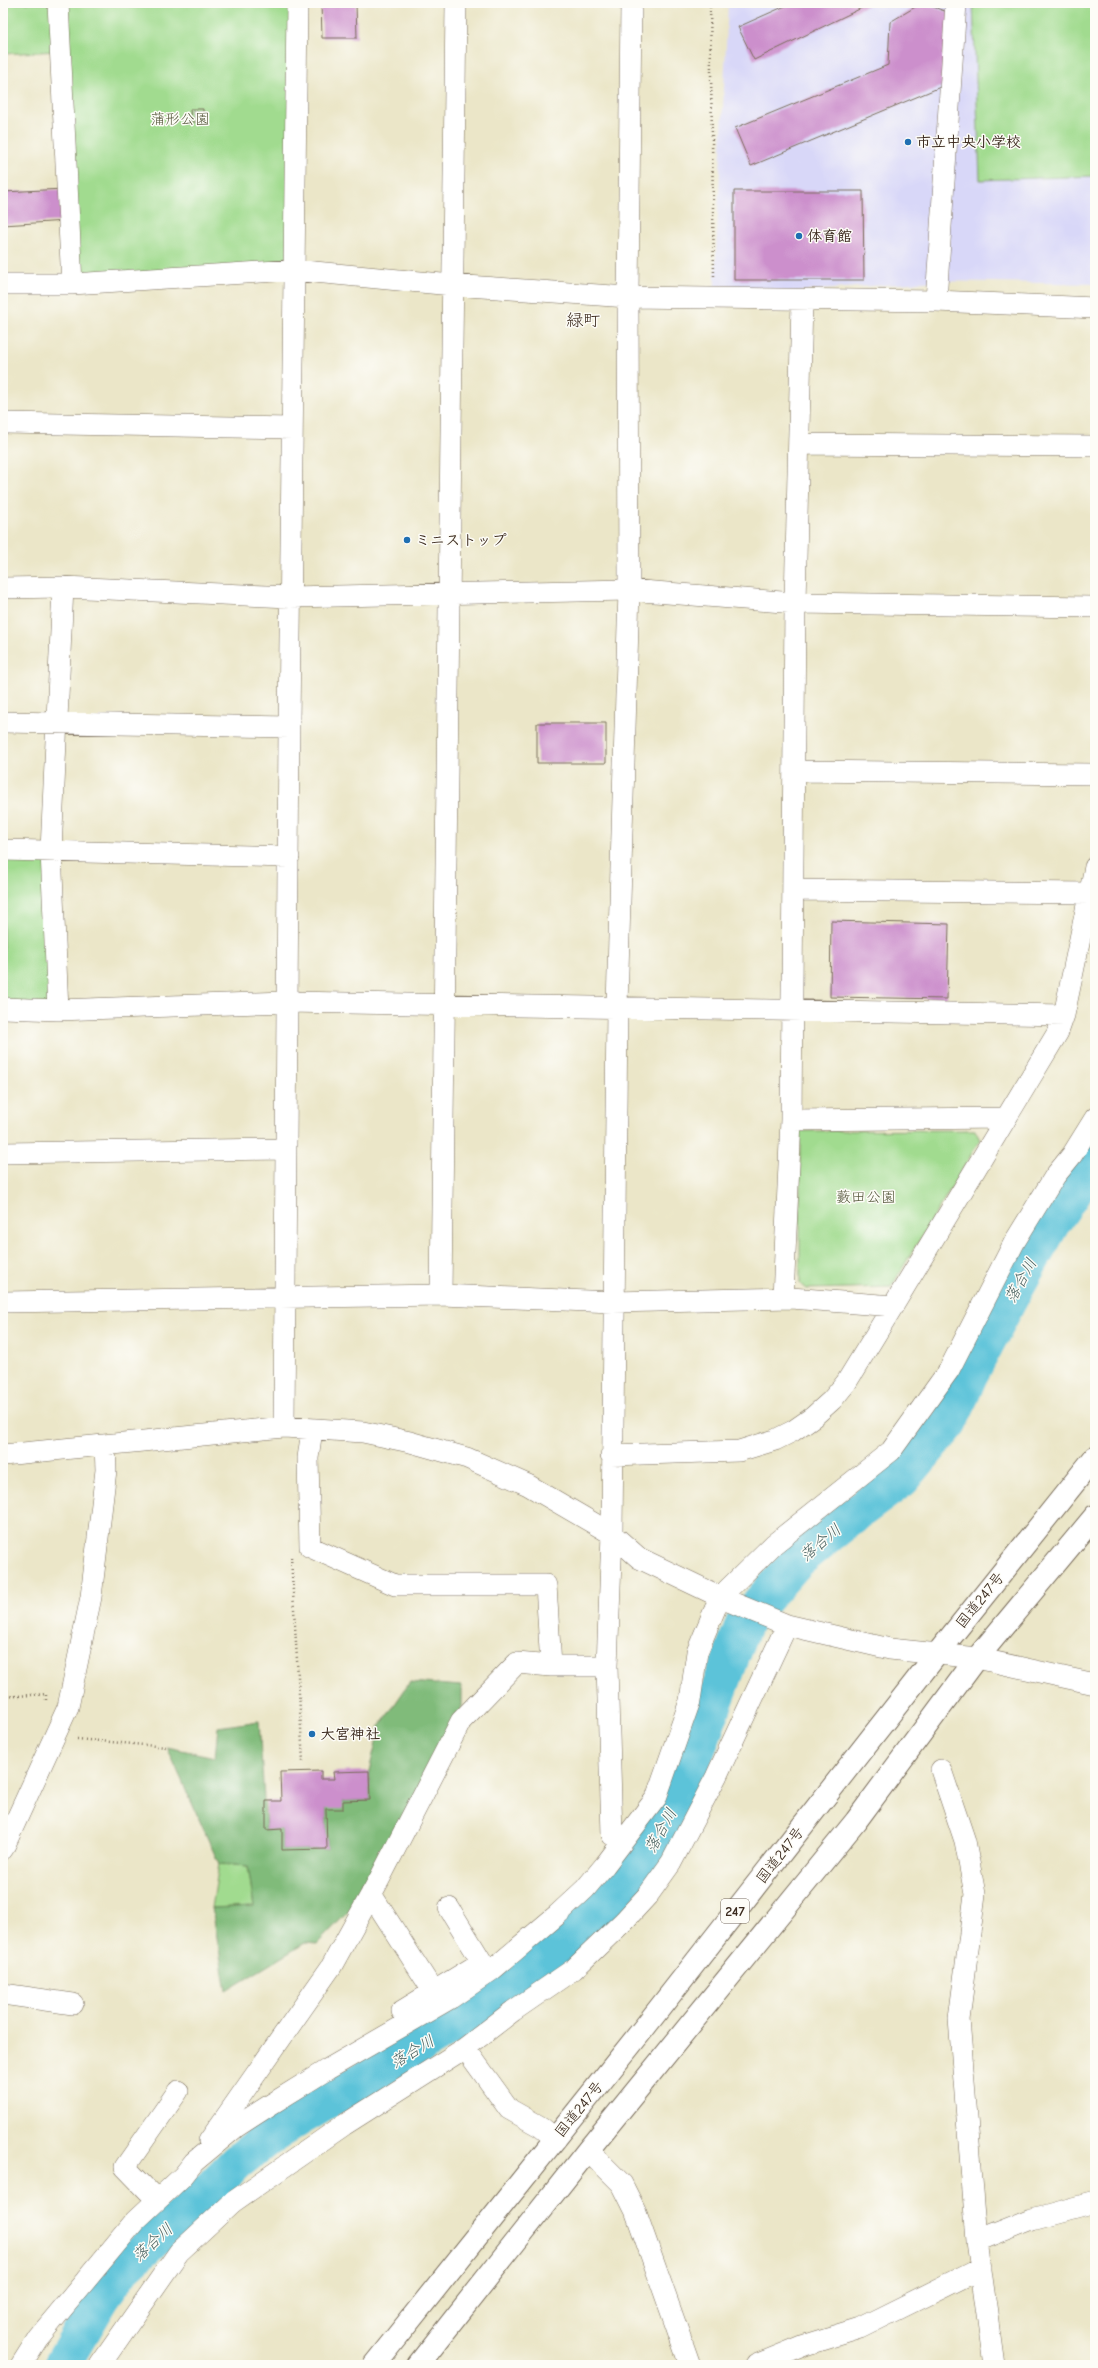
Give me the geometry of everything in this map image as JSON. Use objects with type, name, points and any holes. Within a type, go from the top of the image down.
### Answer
[{"type":"highway","name":"国道247号","points":[[374,2365],[556,2139],[937,1654],[1095,1457]]},
{"type":"highway","name":"247","points":[[418,2365],[588,2150],[856,1821],[977,1658],[1095,1516]]},
{"type":"street","points":[[58,3],[72,284]]},
{"type":"street","points":[[284,1427],[286,1002],[289,857],[288,728],[297,3]]},
{"type":"street","points":[[441,1295],[456,3]]},
{"type":"street","points":[[612,1835],[607,1666],[612,1534],[611,1455],[617,1006],[628,590],[628,297],[631,3]]},
{"type":"street","points":[[936,301],[956,3]]},
{"type":"street","points":[[3,284],[72,284],[293,270],[452,285],[628,297],[936,301],[1095,308]]},
{"type":"street","points":[[783,1298],[790,1120],[795,771],[795,603],[800,444],[802,300]]},
{"type":"street","points":[[3,423],[292,428]]},
{"type":"street","points":[[800,444],[1095,446]]},
{"type":"street","points":[[58,1010],[51,851],[63,587]]},
{"type":"street","points":[[3,588],[63,587],[290,597],[628,590],[795,603],[1095,607]]},
{"type":"street","points":[[3,722],[288,728]]},
{"type":"street","points":[[795,771],[1095,774]]},
{"type":"street","points":[[3,850],[289,857]]},
{"type":"street","points":[[611,1455],[739,1451],[775,1440],[793,1431],[813,1417],[832,1400],[846,1383],[1058,1032],[1064,1015],[1095,867]]},
{"type":"street","points":[[793,890],[1090,893]]},
{"type":"street","points":[[3,1008],[58,1010],[286,1002],[617,1006],[1064,1015]]},
{"type":"street","points":[[790,1120],[1005,1118]]},
{"type":"street","points":[[194,2162],[236,2127],[312,2079],[451,1998],[492,1970],[557,1915],[585,1889],[656,1798],[690,1701],[697,1652],[726,1599],[774,1544],[891,1451],[949,1370],[1015,1241],[1055,1176],[1072,1155],[1095,1118]]},
{"type":"street","points":[[3,1153],[286,1149]]},
{"type":"street","points":[[3,1302],[441,1295],[613,1302],[783,1298],[893,1306]]},
{"type":"street","points":[[3,1455],[284,1427],[312,1430],[362,1432],[410,1442],[467,1458],[528,1485],[612,1534],[638,1558],[726,1599],[787,1625],[890,1649],[977,1658],[1095,1684]]},
{"type":"street","points":[[312,1430],[308,1458],[310,1547],[395,1585],[546,1585],[551,1666]]},
{"type":"street","points":[[3,1849],[52,1737],[68,1707],[91,1596],[106,1470],[105,1444]]},
{"type":"street","points":[[100,2365],[179,2252],[233,2202],[344,2125],[465,2048],[513,2011],[574,1969],[597,1949],[648,1895],[671,1863],[716,1777],[787,1625]]},
{"type":"street","points":[[21,2365],[38,2338],[135,2221],[183,2176],[194,2162],[331,1967],[371,1894],[461,1721],[517,1663],[551,1666],[607,1666]]},
{"type":"street","points":[[941,1770],[965,1841],[975,1894],[959,2019],[977,2241],[994,2365]]},
{"type":"street","points":[[371,1894],[432,1991]]},
{"type":"street","points":[[312,2079],[321,2064],[432,1991],[482,1962],[449,1908]]},
{"type":"street","points":[[3,1994],[74,2004]]},
{"type":"street","points":[[465,2048],[509,2109],[541,2127],[556,2139]]},
{"type":"street","points":[[157,2200],[125,2166],[178,2091]]},
{"type":"street","points":[[588,2150],[622,2184],[636,2210],[690,2365]]},
{"type":"street","points":[[977,2241],[1032,2219],[1095,2202]]},
{"type":"street","points":[[756,2365],[805,2345],[860,2328],[981,2268]]},
{"type":"path","points":[[710,3],[714,298]]},
{"type":"path","points":[[291,1555],[303,1762]]},
{"type":"path","points":[[3,1697],[46,1694],[46,1708],[68,1707]]},
{"type":"path","points":[[52,1737],[167,1747]]},
{"type":"shaded area","name":"市立中央小学校","points":[[728,3],[1095,3],[1095,284],[937,281],[714,298]]},
{"type":"green space","points":[[3,3],[55,3],[57,51],[3,54]]},
{"type":"green space","name":"蒲形公園","points":[[58,3],[297,3],[293,270],[72,284]]},
{"type":"green space","points":[[973,3],[1095,3],[1095,176],[980,180]]},
{"type":"green space","points":[[3,850],[51,851],[58,1010],[3,1008]]},
{"type":"green space","name":"藪田公園","points":[[975,1130],[980,1140],[891,1287],[806,1289],[800,1284],[800,1131]]},
{"type":"green space","points":[[410,1682],[461,1686],[461,1721],[379,1880],[317,1944],[305,1943],[226,1991],[212,1908],[254,1906],[248,1866],[219,1864],[167,1747],[215,1757],[218,1727],[259,1721],[266,1830],[282,1829],[282,1850],[327,1849],[326,1809],[343,1801],[370,1800],[369,1771],[380,1726]]},
{"type":"green space","points":[[219,1864],[248,1866],[254,1906],[212,1908]]},
{"type":"building","points":[[321,3],[356,3],[357,38],[322,38]]},
{"type":"building","points":[[792,3],[872,3],[754,60],[738,27]]},
{"type":"building","points":[[922,3],[953,14],[950,83],[751,166],[735,128],[888,65],[890,22]]},
{"type":"building","points":[[190,109],[203,109],[203,122],[191,122]]},
{"type":"building","points":[[64,189],[66,221],[3,225],[3,192]]},
{"type":"building","name":"体育館","points":[[734,191],[863,191],[864,280],[734,280]]},
{"type":"building","points":[[537,723],[606,723],[606,763],[537,763]]},
{"type":"building","points":[[831,921],[949,924],[947,999],[830,997]]},
{"type":"building","points":[[321,1771],[321,1779],[334,1779],[333,1772],[369,1771],[370,1800],[343,1801],[343,1809],[326,1809],[327,1849],[282,1850],[282,1829],[266,1830],[266,1801],[281,1801],[280,1772]]},
{"type":"waterway","name":"落合川","points":[[62,2365],[101,2299],[124,2267],[205,2194],[237,2162],[265,2140],[304,2115],[510,1992],[601,1909],[645,1857],[683,1788],[745,1620],[797,1561],[856,1513],[902,1479],[950,1422],[969,1376],[1012,1294],[1052,1223],[1095,1160]]},
{"type":"place","name":"市立中央小学校","points":[[908,142]]},
{"type":"place","name":"体育館","points":[[799,236]]},
{"type":"place","name":"ミニストップ","points":[[407,540]]},
{"type":"place","name":"大宮神社","points":[[312,1734]]},
{"type":"district","name":"緑町","points":[[583,320]]}]
